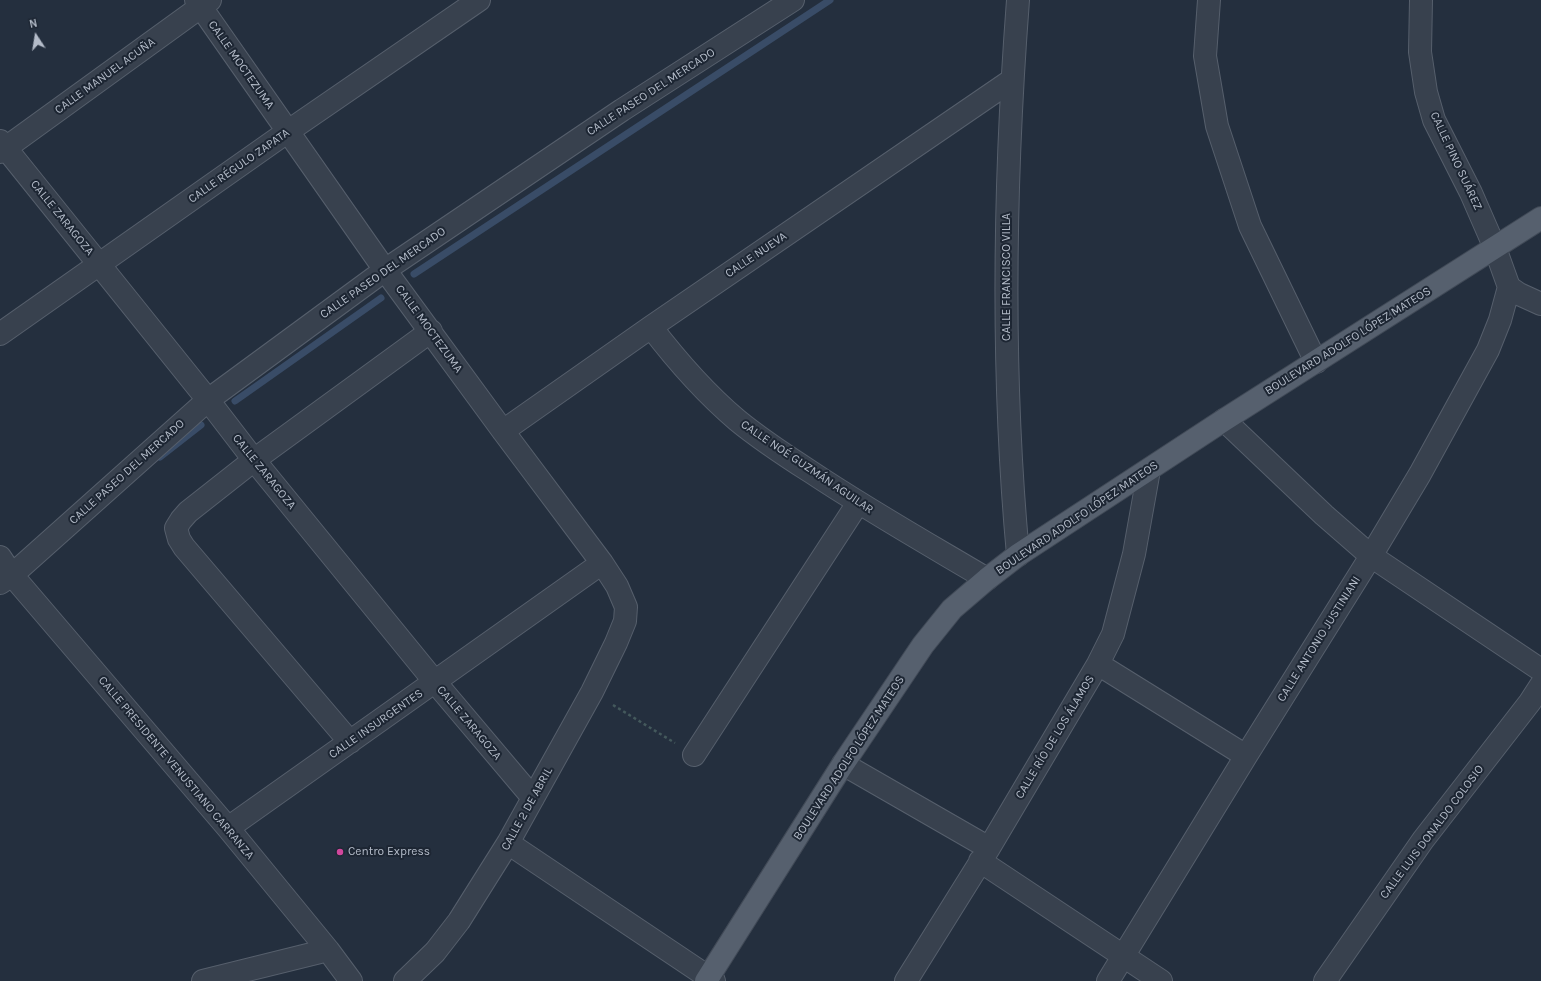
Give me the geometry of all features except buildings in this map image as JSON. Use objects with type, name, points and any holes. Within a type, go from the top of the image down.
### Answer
[{"type":"main road","name":"BOULEVARD ADOLFO LÓPEZ MATEOS","points":[[709,980],[843,764],[923,645],[952,609],[1018,555],[1224,420],[1541,218]]},
{"type":"street","name":"CALLE RÉGULO ZAPATA","points":[[0,334],[479,0]]},
{"type":"street","name":"CALLE PASEO DEL MERCADO","points":[[6,579],[208,400],[385,270],[622,110],[793,0]]},
{"type":"street","name":"CALLE FRANCISCO VILLA","points":[[1018,0],[1012,80],[1006,266],[1009,435],[1018,555]]},
{"type":"street","points":[[1210,0],[1205,56],[1217,126],[1250,226],[1316,362]]},
{"type":"street","name":"CALLE PINO SUÁREZ","points":[[1421,0],[1420,52],[1426,92],[1434,120],[1471,193],[1495,248],[1509,287]]},
{"type":"street","name":"CALLE MOCTEZUMA","points":[[203,2],[288,132],[385,270],[602,563],[617,586],[626,608],[625,621]]},
{"type":"street","name":"CALLE MANUEL ACUÑA","points":[[2,147],[203,2]]},
{"type":"street","name":"CALLE NUEVA","points":[[503,431],[651,327],[1012,80]]},
{"type":"street","name":"CALLE ZARAGOZA","points":[[2,147],[99,264],[254,460],[435,682],[533,798]]},
{"type":"street","points":[[1509,287],[1519,294],[1541,304]]},
{"type":"street","name":"CALLE ANTONIO JUSTINIANI","points":[[1108,981],[1371,556],[1420,474],[1488,350],[1500,320],[1509,287]]},
{"type":"street","name":"CALLE NOÉ GUZMÁN AGUILAR","points":[[651,327],[677,361],[738,421],[790,458],[858,503],[987,579]]},
{"type":"street","points":[[350,742],[184,547],[179,539],[176,528],[180,520],[188,512],[254,460],[431,331]]},
{"type":"street","points":[[1224,420],[1324,515],[1371,556],[1541,670]]},
{"type":"street","name":"CALLE RÍO DE LOS ÁLAMOS","points":[[906,981],[985,854],[1098,664],[1113,634],[1134,554],[1149,470]]},
{"type":"street","points":[[694,755],[858,503]]},
{"type":"street","name":"CALLE PRESIDENTE VENUSTIANO CARRANZA","points":[[0,557],[6,579],[228,828],[328,950],[351,981]]},
{"type":"street","name":"CALLE INSURGENTES","points":[[228,828],[602,563]]},
{"type":"street","name":"CALLE 2 DE ABRIL","points":[[405,981],[435,952],[459,921],[508,843],[592,692],[625,621]]},
{"type":"street","points":[[1098,664],[1246,756]]},
{"type":"street","name":"CALLE LUIS DONALDO COLOSIO","points":[[1325,981],[1423,840],[1530,702],[1541,685]]},
{"type":"street","points":[[843,764],[985,854],[1124,956],[1161,981]]},
{"type":"street","points":[[508,843],[709,980]]},
{"type":"street","points":[[203,981],[328,950]]},
{"type":"path","points":[[592,692],[694,755]]},
{"type":"waterway","points":[[414,274],[830,0]]},
{"type":"waterway","points":[[235,401],[381,298]]},
{"type":"waterway","points":[[160,457],[201,425]]},
{"type":"place","name":"Centro Express","points":[[340,852]]}]
